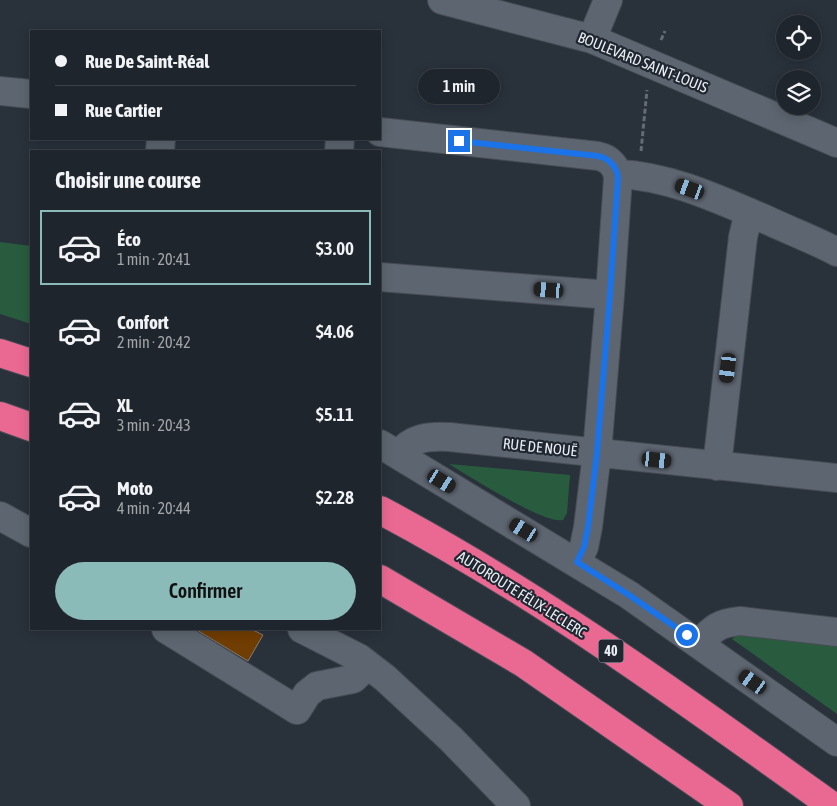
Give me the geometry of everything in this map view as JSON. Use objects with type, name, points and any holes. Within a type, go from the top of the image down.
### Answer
[{"type":"highway","points":[[0,353],[30,363]]},
{"type":"highway","points":[[0,416],[30,427]]},
{"type":"highway","name":"AUTOROUTE FÉLIX-LECLERC","points":[[381,511],[467,559],[551,611],[678,697],[832,806]]},
{"type":"highway","points":[[381,580],[523,663],[729,806]]},
{"type":"street","name":"BOULEVARD SAINT-LOUIS","points":[[442,0],[592,39],[837,143]]},
{"type":"street","points":[[592,39],[608,0]]},
{"type":"street","points":[[0,91],[30,94]]},
{"type":"street","points":[[381,132],[598,156],[605,158],[614,168],[681,186],[749,212],[837,252]]},
{"type":"street","points":[[577,562],[584,547],[588,527],[597,453],[610,295],[614,168]]},
{"type":"street","points":[[716,466],[743,236],[749,212]]},
{"type":"street","points":[[381,277],[610,295]]},
{"type":"street","name":"RUE DE NOUË","points":[[390,449],[426,437],[440,437],[837,478]]},
{"type":"street","points":[[390,449],[629,595],[837,742]]},
{"type":"street","points":[[0,516],[30,532]]},
{"type":"street","points":[[699,644],[720,624],[729,622],[837,632]]},
{"type":"street","points":[[168,630],[297,710],[307,694],[317,686],[353,679],[368,665]]},
{"type":"street","points":[[304,630],[342,649],[368,665],[424,712],[516,806]]},
{"type":"path","points":[[642,135],[645,102]]},
{"type":"green space","points":[[0,242],[30,246],[30,324],[0,314]]},
{"type":"green space","points":[[449,464],[570,475],[567,513],[563,520],[554,520],[540,515],[524,508]]},
{"type":"green space","points":[[740,633],[837,641],[837,714],[732,639]]},
{"type":"building","points":[[197,630],[253,630],[263,635],[248,661]]},
{"type":"route","points":[[459,141],[602,156],[612,164],[618,174],[597,453],[588,527],[584,547],[577,562],[687,635]]}]
